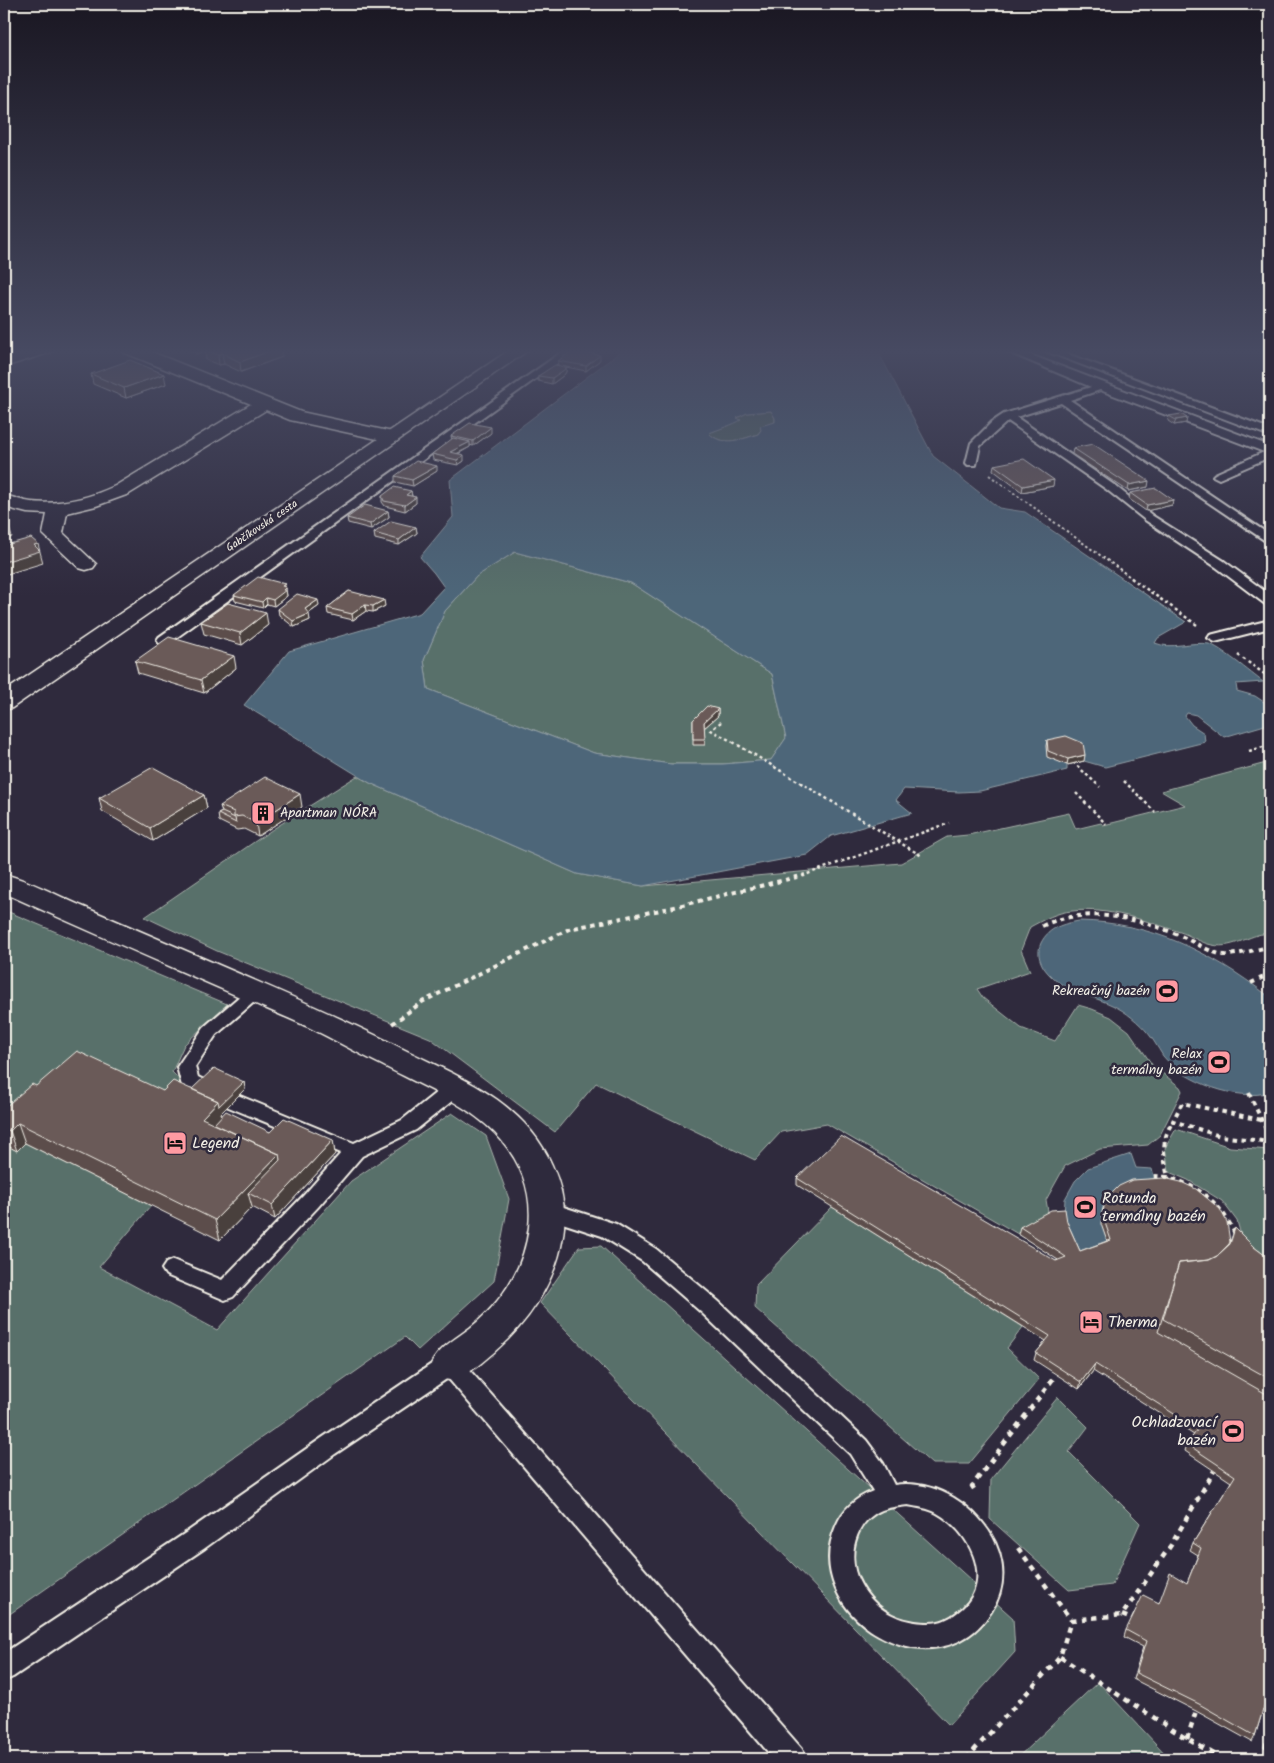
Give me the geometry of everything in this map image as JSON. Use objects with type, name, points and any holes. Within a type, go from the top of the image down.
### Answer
[{"type":"street","points":[[4,501],[30,508],[58,508],[100,500],[122,490],[219,431]]},
{"type":"street","points":[[365,431],[391,437]]},
{"type":"street","name":"Gabčíkovská cesta","points":[[4,703],[400,431]]},
{"type":"street","points":[[58,508],[53,534],[86,564]]},
{"type":"street","points":[[4,883],[327,1023],[455,1088],[495,1115],[522,1142],[540,1172],[548,1210],[547,1234],[541,1258],[527,1289],[512,1309],[494,1329],[450,1364]]},
{"type":"lane","points":[[164,640],[457,431]]},
{"type":"lane","points":[[972,463],[975,445],[989,431]]},
{"type":"lane","points":[[1030,431],[1149,518],[1220,564],[1270,601]]},
{"type":"lane","points":[[1110,431],[1270,540]]},
{"type":"lane","points":[[1219,431],[1270,451]]},
{"type":"lane","points":[[1219,476],[1270,451]]},
{"type":"lane","points":[[1215,638],[1270,624]]},
{"type":"lane","points":[[203,1088],[189,1081],[186,1066],[210,1031],[254,992]]},
{"type":"lane","points":[[173,1268],[225,1291],[311,1201],[355,1151],[409,1126],[455,1088]]},
{"type":"lane","points":[[233,1101],[355,1151]]},
{"type":"lane","points":[[548,1210],[610,1230],[649,1255],[710,1308],[858,1447],[873,1465],[887,1496]]},
{"type":"lane","points":[[4,1668],[196,1540],[327,1447],[450,1364],[792,1759]]},
{"type":"lane","points":[[908,1494],[929,1498],[949,1508],[967,1522],[981,1539],[988,1559],[990,1581],[986,1594],[974,1617],[956,1630],[936,1636],[912,1635],[890,1629],[870,1616],[854,1599],[844,1578],[840,1558],[843,1537],[852,1518],[868,1505],[887,1496],[908,1494]]},
{"type":"path","points":[[972,463],[1270,678]]},
{"type":"path","points":[[721,722],[711,730],[922,856]]},
{"type":"path","points":[[1248,750],[1270,745]]},
{"type":"path","points":[[1071,760],[1100,787]]},
{"type":"path","points":[[1124,781],[1155,812]]},
{"type":"path","points":[[1076,793],[1106,824]]},
{"type":"path","points":[[422,1002],[569,929],[670,908],[797,878],[949,823]]},
{"type":"path","points":[[1042,926],[1058,918],[1083,914],[1122,918],[1170,931],[1208,947],[1222,956],[1270,946]]},
{"type":"path","points":[[1252,984],[1270,974]]},
{"type":"path","points":[[1249,1093],[1270,1138]]},
{"type":"path","points":[[1169,1187],[1163,1150],[1164,1134],[1173,1122],[1182,1103],[1261,1120],[1270,1119]]},
{"type":"path","points":[[1173,1122],[1200,1132],[1236,1141],[1270,1142]]},
{"type":"path","points":[[1154,1176],[1182,1180],[1220,1205],[1232,1226],[1237,1241]]},
{"type":"path","points":[[1209,1209],[1220,1205]]},
{"type":"path","points":[[978,1494],[972,1486],[1056,1374]]},
{"type":"path","points":[[1122,1614],[1171,1545],[1214,1471]]},
{"type":"path","points":[[1013,1541],[1071,1620]]},
{"type":"path","points":[[1071,1620],[1122,1614],[1132,1619]]},
{"type":"path","points":[[966,1759],[1060,1657],[1071,1620]]},
{"type":"path","points":[[1060,1657],[1187,1739],[1223,1759]]},
{"type":"path","points":[[1187,1739],[1196,1711]]},
{"type":"path","points":[[1264,1759],[1268,1733],[1270,1732]]},
{"type":"green space","points":[[713,431],[760,431],[758,434],[732,441],[720,440],[709,433]]},
{"type":"green space","points":[[515,552],[631,583],[772,674],[786,738],[771,760],[723,764],[671,764],[594,753],[428,689],[424,660],[445,611],[477,576]]},
{"type":"green space","points":[[1270,762],[1270,934],[1257,935],[1236,943],[1220,946],[1204,943],[1180,932],[1127,916],[1085,910],[1066,912],[1050,917],[1030,927],[1021,950],[1030,971],[977,989],[983,998],[1021,1028],[1055,1041],[1078,1005],[1111,1017],[1129,1031],[1153,1066],[1180,1087],[1182,1091],[1160,1135],[1148,1145],[1100,1149],[1065,1166],[1046,1200],[1049,1217],[1018,1234],[827,1124],[781,1132],[755,1160],[596,1083],[555,1132],[430,1038],[217,951],[145,917],[273,829],[357,776],[577,874],[643,886],[901,863],[947,837],[968,835],[1069,813],[1076,829],[1101,823],[1103,825],[1185,805],[1161,791]]},
{"type":"green space","points":[[4,910],[227,1004],[184,1045],[172,1072],[195,1095],[4,1135]]},
{"type":"green space","points":[[452,1113],[486,1136],[509,1199],[494,1281],[418,1350],[405,1337],[4,1618],[4,1144],[17,1151],[25,1143],[151,1206],[99,1267],[217,1330],[351,1181]]},
{"type":"green space","points":[[1176,1129],[1230,1147],[1270,1150],[1270,1274],[1246,1253],[1237,1221],[1222,1201],[1188,1180],[1169,1172],[1165,1148]]},
{"type":"green space","points":[[832,1207],[1023,1327],[1007,1348],[1039,1379],[969,1464],[932,1464],[755,1308],[756,1285]]},
{"type":"green space","points":[[601,1246],[1013,1618],[1015,1652],[949,1725],[540,1303],[579,1247]]},
{"type":"green space","points":[[1058,1397],[1088,1427],[1069,1452],[1140,1523],[1112,1585],[1069,1590],[990,1519],[991,1479]]},
{"type":"green space","points":[[1098,1682],[1170,1759],[1016,1759]]},
{"type":"water","points":[[515,431],[714,431],[709,433],[720,440],[733,441],[758,434],[760,431],[920,431],[933,456],[999,508],[1025,512],[1186,622],[1158,638],[1155,643],[1174,646],[1202,643],[1214,646],[1263,682],[1236,684],[1237,691],[1255,696],[1270,706],[1265,725],[1224,737],[1196,715],[1187,713],[1185,716],[1192,725],[1204,733],[1205,742],[1105,767],[1084,761],[1067,765],[1067,770],[980,791],[959,792],[904,789],[896,800],[912,813],[831,836],[807,855],[643,886],[577,874],[370,783],[244,705],[289,651],[420,613],[444,587],[420,557],[453,517],[450,480]],"holes":[[[515,552],[631,583],[772,674],[786,738],[771,760],[723,764],[671,764],[594,753],[428,689],[424,660],[445,611],[477,576]]]},
{"type":"water","name":"Rekreačný bazén","points":[[1079,921],[1130,927],[1179,942],[1224,965],[1267,995],[1270,999],[1270,1092],[1243,1094],[1228,1092],[1212,1088],[1184,1074],[1163,1056],[1145,1030],[1128,1014],[1113,1005],[1071,989],[1052,977],[1044,968],[1040,959],[1039,950],[1041,943],[1052,930],[1062,925]]},
{"type":"water","name":"Rotunda termálny bazén","points":[[1131,1154],[1136,1168],[1152,1169],[1156,1186],[1107,1202],[1103,1214],[1103,1224],[1109,1247],[1078,1258],[1064,1216],[1065,1199],[1075,1181],[1088,1168]]},
{"type":"building","points":[[458,431],[486,431],[473,441],[451,436]]},
{"type":"building","points":[[453,438],[470,442],[450,452],[464,455],[457,460],[432,454]]},
{"type":"building","points":[[1093,444],[1149,481],[1129,485],[1073,448]]},
{"type":"building","points":[[1024,459],[1054,480],[1023,486],[994,465]]},
{"type":"building","points":[[416,461],[437,466],[412,480],[395,476]]},
{"type":"building","points":[[394,487],[411,491],[406,495],[416,497],[405,505],[384,501],[382,496]]},
{"type":"building","points":[[1156,488],[1173,500],[1147,505],[1130,493]]},
{"type":"building","points":[[365,505],[388,511],[370,524],[347,518]]},
{"type":"building","points":[[391,521],[416,527],[399,540],[374,533]]},
{"type":"building","points":[[31,538],[38,544],[34,545],[40,551],[4,562],[4,543],[6,545]]},
{"type":"building","points":[[258,577],[285,584],[282,586],[286,587],[283,590],[286,590],[273,600],[266,598],[262,602],[234,595]]},
{"type":"building","points":[[349,591],[384,600],[373,606],[365,605],[352,614],[327,608]]},
{"type":"building","points":[[297,594],[318,600],[305,609],[309,614],[293,621],[278,609]]},
{"type":"building","points":[[228,603],[266,613],[240,633],[201,622]]},
{"type":"building","points":[[169,637],[234,656],[201,680],[135,661]]},
{"type":"building","points":[[707,706],[718,709],[704,722],[705,739],[693,739],[693,720]]},
{"type":"building","points":[[1066,736],[1083,743],[1085,755],[1068,759],[1048,751],[1047,740]]},
{"type":"building","points":[[153,767],[204,795],[150,828],[99,798]]},
{"type":"building","points":[[265,777],[300,794],[256,823],[242,816],[234,817],[234,812],[220,806]]},
{"type":"building","points":[[222,812],[235,818],[236,823],[218,814]]},
{"type":"building","points":[[77,1051],[163,1091],[173,1081],[218,1101],[202,1118],[279,1154],[215,1220],[18,1123],[10,1131],[4,1128],[4,1108],[32,1084],[36,1086]]},
{"type":"building","points":[[214,1068],[244,1082],[219,1106],[218,1101],[192,1089]]},
{"type":"building","points":[[226,1111],[270,1132],[284,1118],[333,1140],[272,1205],[248,1193],[280,1160],[279,1154],[214,1124]]},
{"type":"building","points":[[841,1136],[1056,1261],[1066,1257],[1020,1227],[1051,1210],[1065,1209],[1067,1222],[1080,1251],[1111,1240],[1103,1217],[1104,1205],[1119,1186],[1132,1180],[1164,1178],[1181,1182],[1196,1189],[1220,1209],[1227,1222],[1229,1244],[1217,1256],[1209,1260],[1179,1263],[1158,1332],[1270,1396],[1270,1705],[1265,1703],[1255,1736],[1199,1704],[1136,1673],[1146,1641],[1126,1630],[1143,1595],[1159,1603],[1170,1573],[1187,1583],[1201,1548],[1193,1543],[1235,1476],[1187,1444],[1198,1429],[1095,1364],[1081,1382],[1036,1353],[1050,1336],[797,1178]]},
{"type":"building","points":[[1235,1228],[1254,1247],[1270,1259],[1270,1379],[1163,1319],[1179,1263],[1209,1260],[1217,1256],[1230,1244]]},
{"type":"place","name":"Apartman NÓRA","points":[[263,813]]},
{"type":"place","name":"Rekreačný bazén","points":[[1167,991]]},
{"type":"place","name":"Relax termálny bazén","points":[[1219,1062]]},
{"type":"place","name":"Legend","points":[[175,1143]]},
{"type":"place","name":"Rotunda termálny bazén","points":[[1085,1207]]},
{"type":"place","name":"Therma","points":[[1091,1322]]},
{"type":"place","name":"Ochladzovací bazén","points":[[1233,1431]]}]
